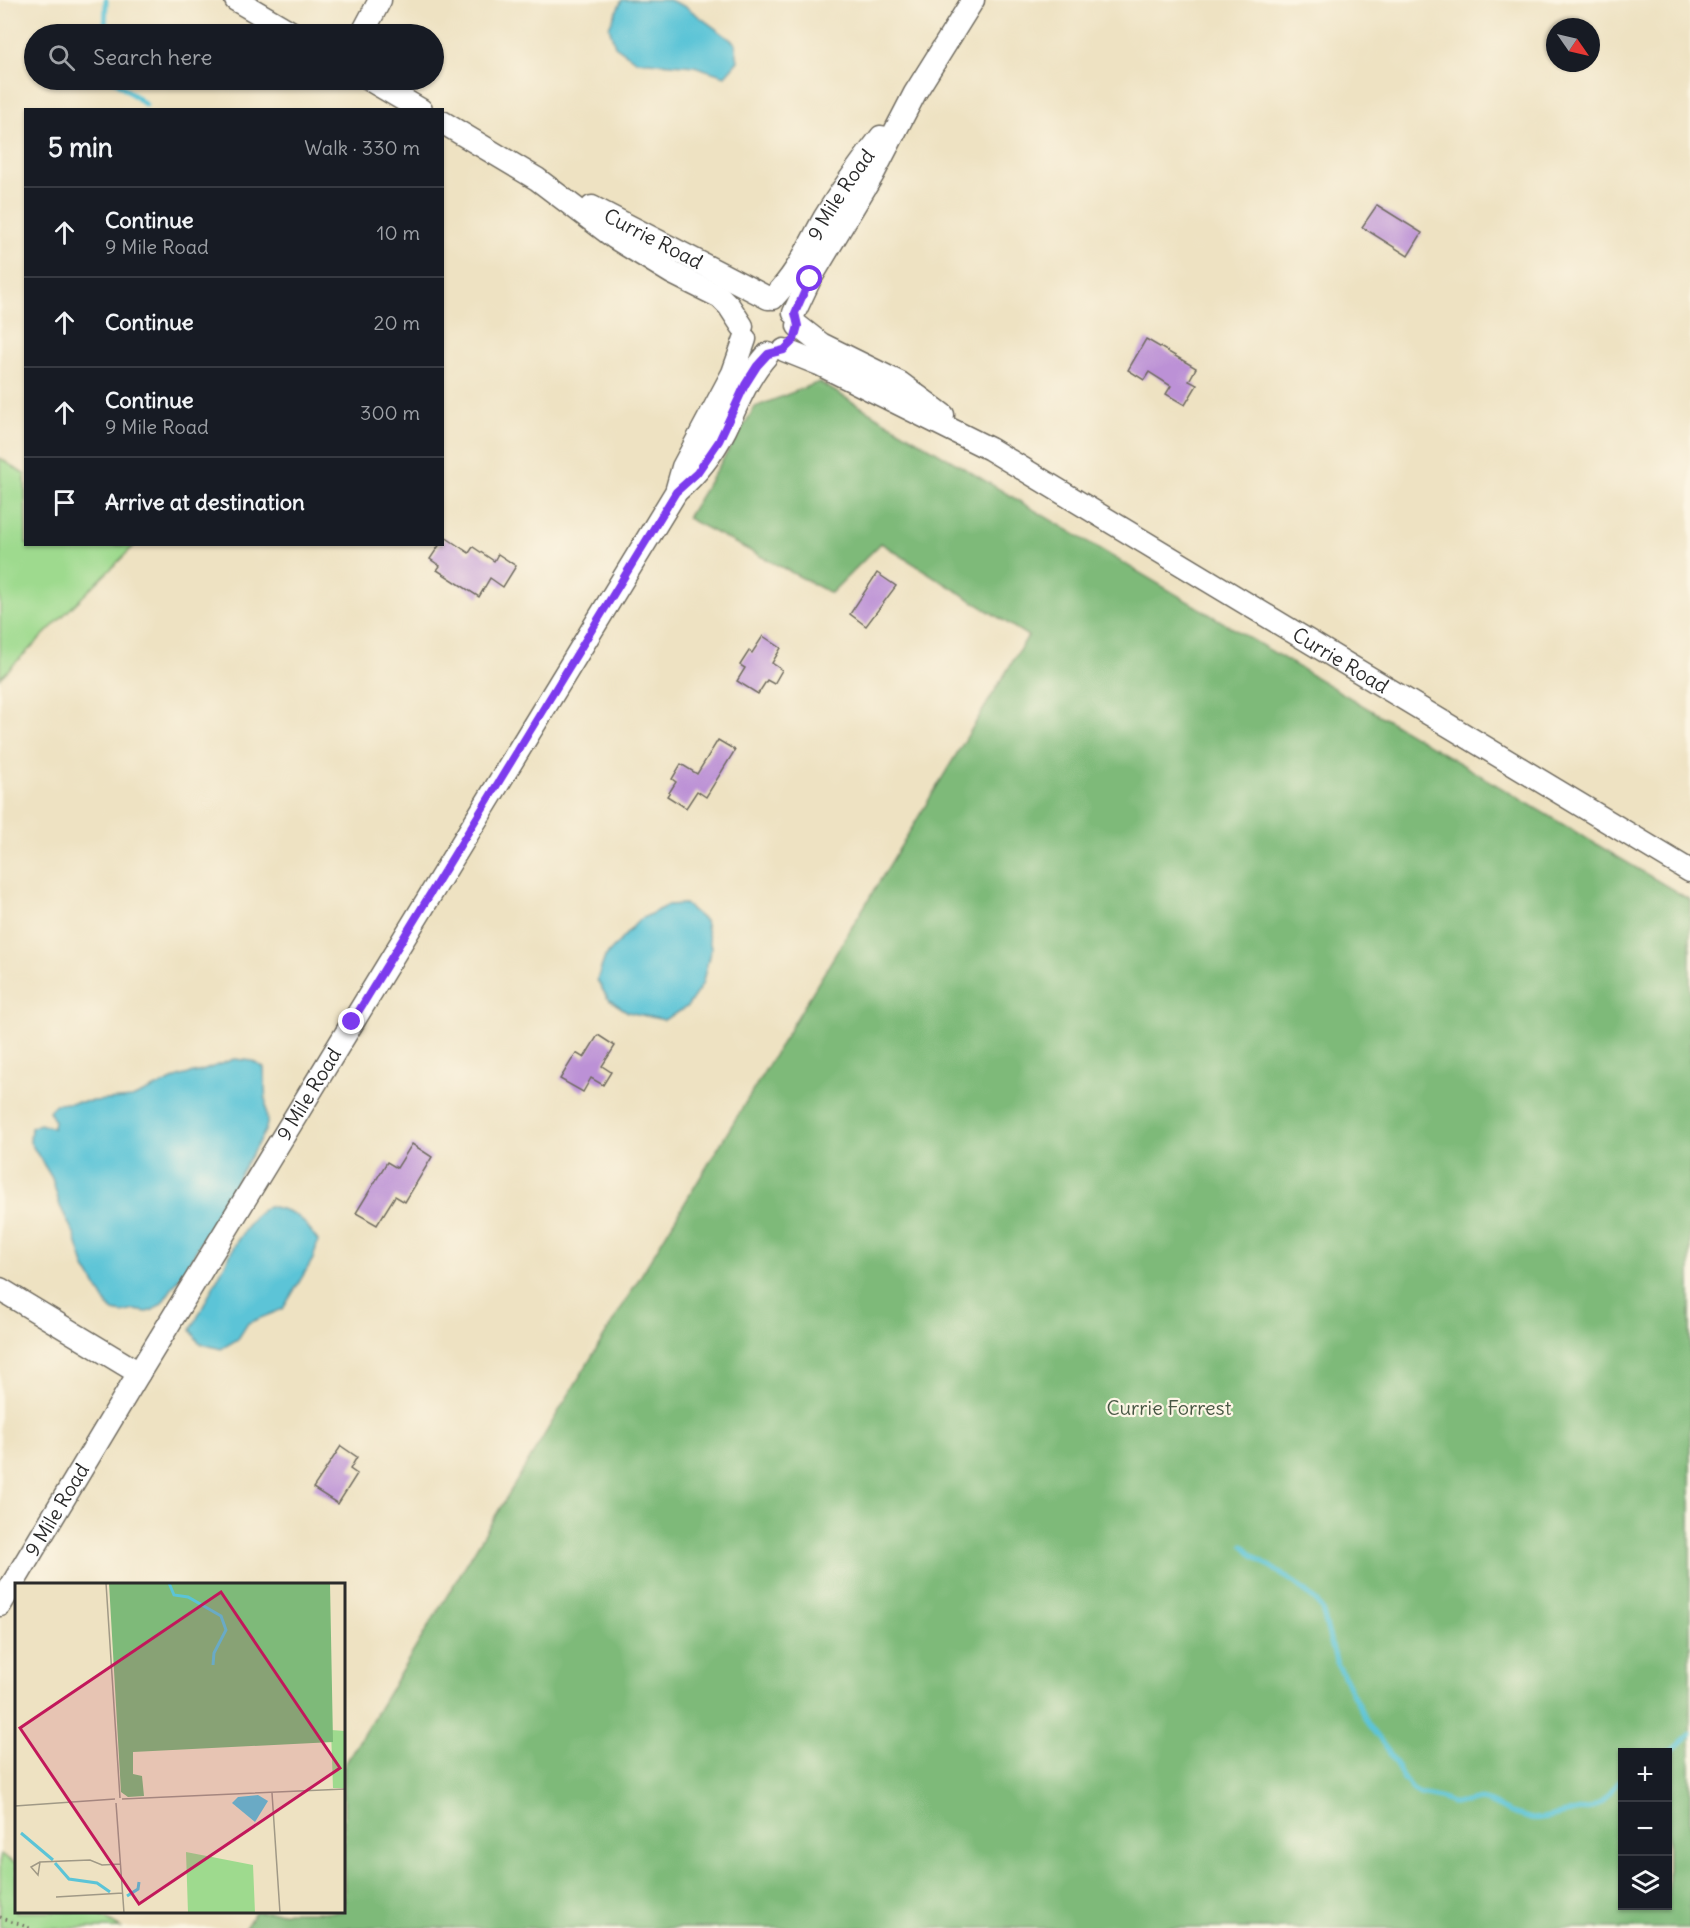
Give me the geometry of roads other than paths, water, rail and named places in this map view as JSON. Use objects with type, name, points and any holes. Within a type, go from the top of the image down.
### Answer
[{"type":"street","points":[[236,0],[277,24]]},
{"type":"street","points":[[367,24],[380,0]]},
{"type":"street","name":"9 Mile Road","points":[[796,319],[810,279],[873,174],[915,93],[973,0]]},
{"type":"street","points":[[387,90],[418,108]]},
{"type":"street","name":"9 Mile Road","points":[[770,298],[794,274],[824,220],[860,164],[915,93]]},
{"type":"street","name":"Currie Road","points":[[444,123],[537,179],[770,298]]},
{"type":"street","name":"Currie Road","points":[[537,179],[615,238],[672,273],[720,297],[729,306],[744,332]]},
{"type":"street","points":[[770,298],[785,303],[796,319],[794,340],[776,352],[752,348],[744,332],[744,316],[750,307],[758,301],[770,298]]},
{"type":"street","name":"Currie Road","points":[[796,319],[820,344],[900,383],[990,449]]},
{"type":"street","name":"9 Mile Road","points":[[0,1605],[676,492],[683,467],[733,373],[744,332]]},
{"type":"street","name":"9 Mile Road","points":[[676,492],[697,473],[707,459],[725,430],[751,375],[776,352]]},
{"type":"street","name":"Currie Road","points":[[776,352],[819,364],[990,449],[1690,871]]},
{"type":"street","points":[[0,1289],[140,1372]]},
{"type":"water","points":[[622,0],[669,0],[686,7],[735,43],[738,61],[725,76],[694,66],[637,61],[615,46],[609,27]]},
{"type":"water","points":[[685,904],[705,921],[711,948],[702,985],[687,1007],[664,1020],[628,1012],[608,999],[597,980],[605,957],[639,920],[668,905]]},
{"type":"water","points":[[234,1059],[253,1061],[264,1068],[267,1124],[265,1131],[186,1268],[162,1303],[147,1312],[114,1311],[108,1306],[85,1268],[74,1234],[60,1206],[52,1178],[30,1142],[31,1128],[40,1124],[53,1128],[54,1120],[49,1111],[56,1104],[132,1098],[181,1076]]},
{"type":"water","points":[[268,1206],[292,1213],[308,1227],[318,1241],[313,1259],[283,1309],[248,1323],[238,1339],[221,1349],[199,1343],[191,1330],[237,1241],[254,1217]]},
{"type":"waterway","points":[[105,24],[106,0]]},
{"type":"waterway","points":[[127,90],[146,105]]},
{"type":"waterway","points":[[1243,1545],[1254,1556],[1295,1583],[1316,1601],[1322,1610],[1336,1661],[1368,1724],[1388,1750],[1403,1778],[1413,1790],[1452,1803],[1486,1801],[1532,1819],[1591,1808],[1602,1802],[1618,1782]]},
{"type":"waterway","points":[[1672,1750],[1690,1734]]},
{"type":"park label","name":"Currie Forrest","points":[[1169,1408]]}]
